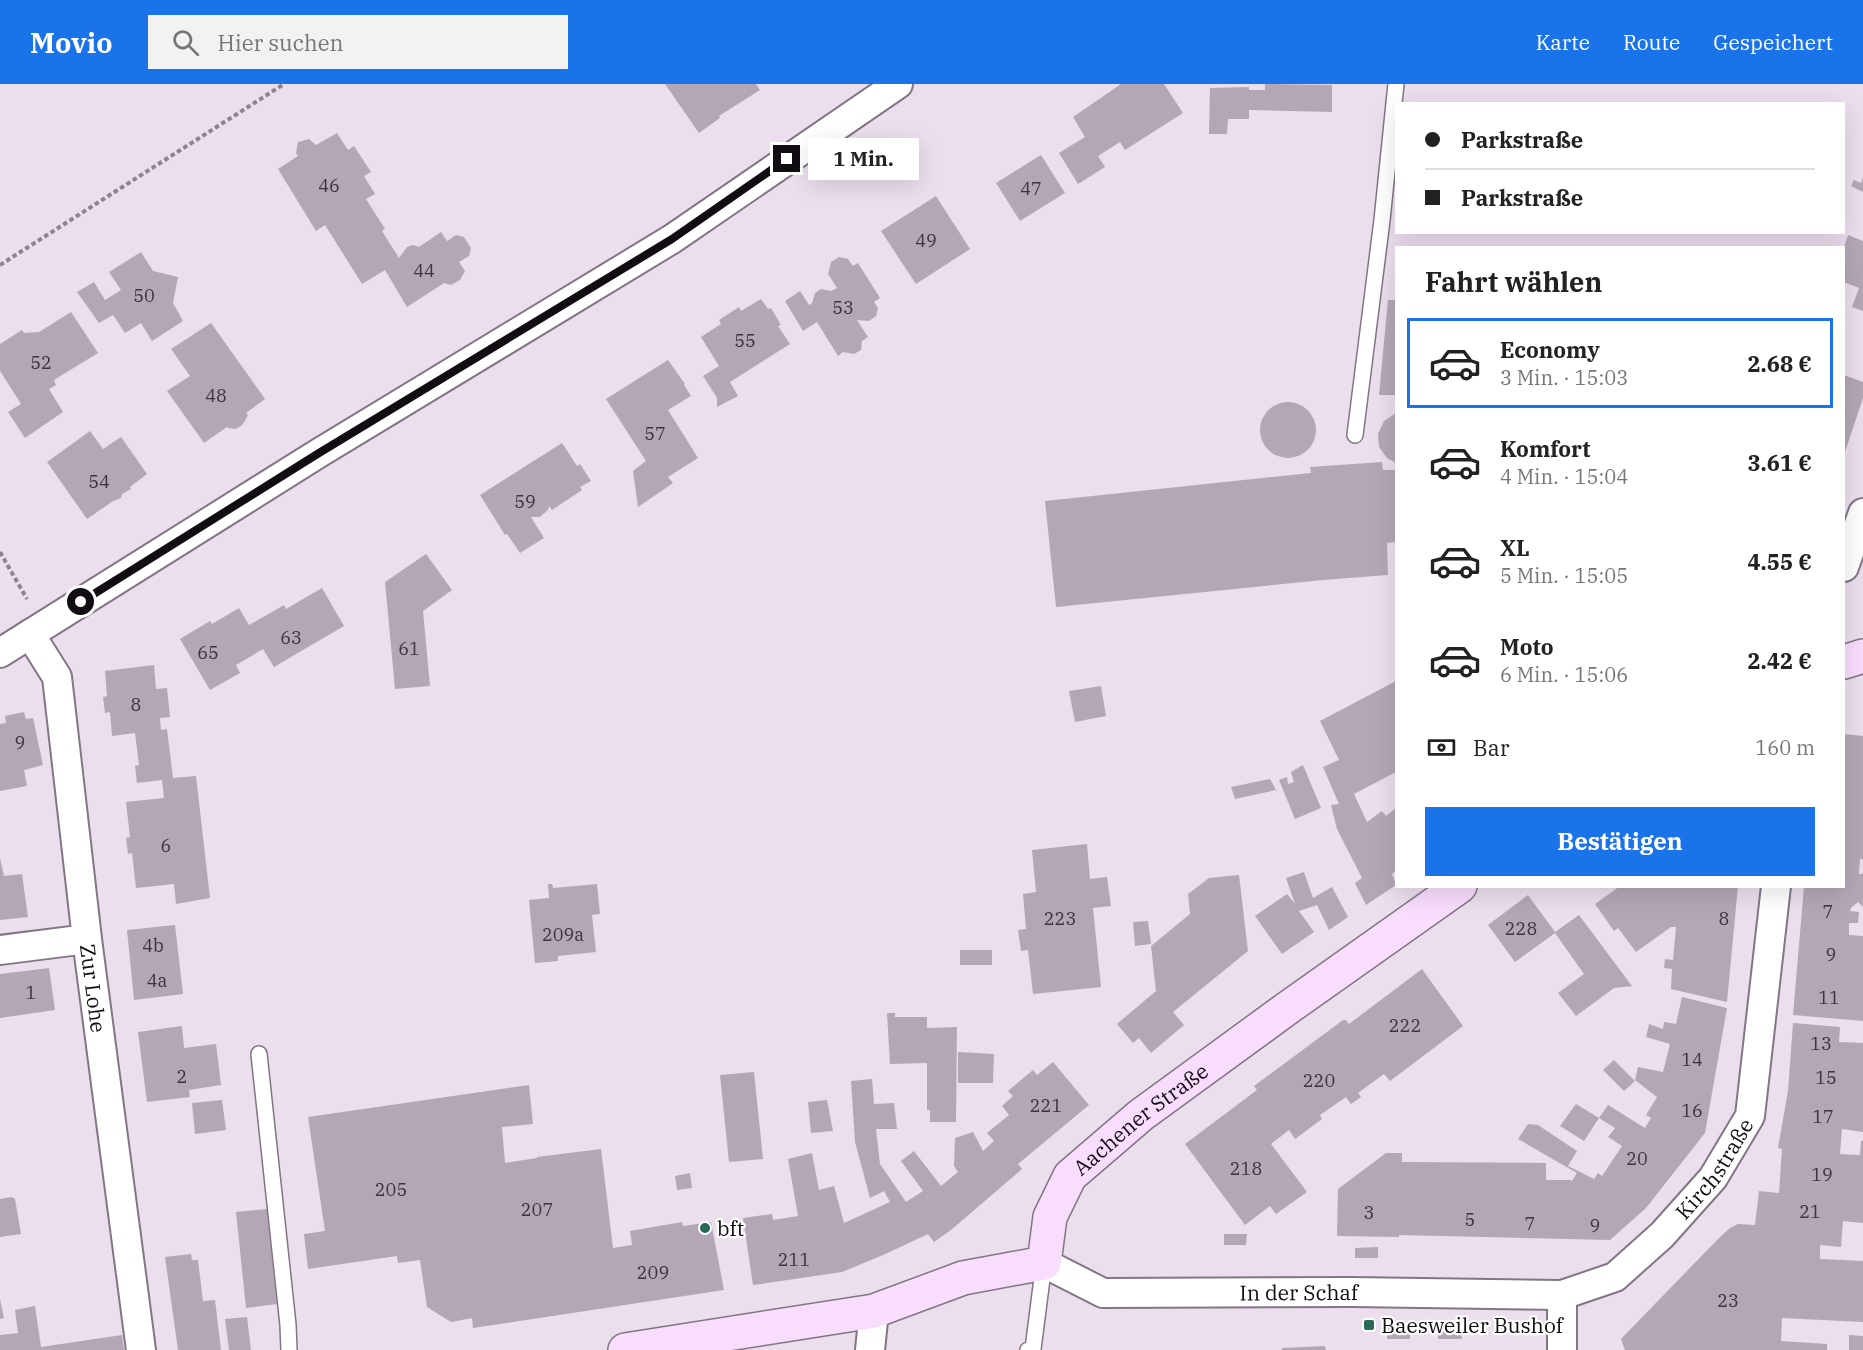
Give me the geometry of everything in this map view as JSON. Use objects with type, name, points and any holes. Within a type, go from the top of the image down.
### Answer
[{"type":"main road","points":[[1845,662],[1863,656]]},
{"type":"main road","name":"Aachener Straße","points":[[1044,1263],[1050,1217],[1070,1176],[1151,1108],[1457,888]]},
{"type":"main road","points":[[625,1350],[874,1311],[963,1278],[1044,1263]]},
{"type":"street","points":[[0,653],[319,453],[672,239],[898,84]]},
{"type":"street","points":[[1845,564],[1863,513]]},
{"type":"street","name":"Zur Lohe","points":[[36,630],[57,677],[87,939],[141,1350]]},
{"type":"street","name":"Kirchstraße","points":[[1562,1295],[1615,1276],[1662,1235],[1713,1178],[1750,1116],[1776,888]]},
{"type":"street","points":[[0,950],[87,939]]},
{"type":"street","name":"In der Schaf","points":[[1044,1263],[1103,1293],[1352,1292],[1562,1295]]},
{"type":"street","points":[[1562,1295],[1562,1350]]},
{"type":"street","points":[[870,1350],[874,1311]]},
{"type":"lane","points":[[1355,435],[1382,220],[1396,84]]},
{"type":"lane","points":[[259,1054],[289,1350]]},
{"type":"lane","points":[[1028,1350],[1033,1349],[1044,1263]]},
{"type":"path","points":[[0,265],[284,84]]},
{"type":"path","points":[[0,552],[36,630]]},
{"type":"building","points":[[665,84],[756,84],[760,90],[719,116],[720,118],[699,133]]},
{"type":"building","points":[[1121,84],[1164,84],[1183,113],[1125,150],[1120,142],[1098,156],[1105,167],[1078,184],[1059,153],[1085,137],[1073,117]]},
{"type":"building","points":[[1265,84],[1332,85],[1332,112],[1249,110],[1249,119],[1228,119],[1227,134],[1209,134],[1210,88],[1249,87],[1249,90],[1265,90]]},
{"type":"building","points":[[337,133],[348,150],[354,146],[371,172],[364,176],[375,194],[366,199],[385,229],[382,231],[399,258],[407,247],[413,245],[419,247],[441,232],[447,241],[456,235],[464,237],[471,248],[469,256],[459,262],[465,271],[460,280],[451,285],[444,283],[407,307],[385,270],[362,284],[325,225],[316,231],[278,169],[298,156],[296,153],[298,142],[309,139],[316,145]]},
{"type":"building","points":[[1041,155],[1065,193],[1020,221],[996,183]]},
{"type":"building","points":[[1863,177],[1863,192],[1851,186],[1854,180],[1861,183]]},
{"type":"building","points":[[936,196],[970,249],[916,284],[881,231]]},
{"type":"building","points":[[1848,235],[1863,241],[1863,311],[1852,307],[1859,288],[1845,282],[1844,246]]},
{"type":"building","points":[[141,252],[153,271],[178,277],[173,303],[183,321],[152,341],[141,323],[125,333],[113,315],[99,323],[77,292],[94,282],[105,300],[121,290],[109,272]]},
{"type":"building","points":[[839,257],[848,259],[853,266],[858,263],[880,298],[874,302],[878,308],[876,316],[869,321],[857,320],[868,337],[862,341],[861,350],[854,354],[843,352],[838,356],[817,322],[803,331],[785,301],[800,291],[809,305],[815,293],[821,289],[831,291],[837,288],[828,274],[831,262]]},
{"type":"building","points":[[761,299],[768,309],[771,308],[781,325],[778,326],[790,344],[730,382],[738,396],[717,407],[717,398],[703,376],[719,366],[701,337],[721,324],[719,320],[739,307],[741,311]]},
{"type":"building","points":[[1388,300],[1395,300],[1395,395],[1379,395]]},
{"type":"building","points":[[71,312],[98,353],[54,380],[56,385],[49,389],[63,412],[25,438],[8,412],[21,404],[0,371],[0,344],[22,330],[24,333],[39,332]]},
{"type":"building","points":[[211,323],[265,399],[246,413],[248,415],[241,426],[235,429],[227,427],[204,443],[167,391],[190,376],[171,349]]},
{"type":"building","points":[[668,360],[691,396],[668,410],[698,458],[668,477],[673,483],[638,507],[633,471],[646,461],[606,399]]},
{"type":"building","points":[[1845,375],[1863,382],[1863,398],[1845,452]]},
{"type":"building","points":[[1282,402],[1294,402],[1308,410],[1316,424],[1314,441],[1308,450],[1294,458],[1282,458],[1265,446],[1260,436],[1260,424],[1272,407]]},
{"type":"building","points":[[1395,414],[1395,462],[1387,458],[1379,447],[1378,434],[1384,421]]},
{"type":"building","points":[[90,431],[103,449],[121,437],[147,474],[122,494],[121,498],[87,519],[47,462]]},
{"type":"building","points":[[562,443],[577,466],[580,464],[591,481],[580,487],[582,490],[552,510],[549,506],[540,517],[531,517],[544,538],[520,553],[507,534],[505,535],[480,495]]},
{"type":"building","points":[[1382,462],[1383,470],[1395,470],[1395,542],[1387,543],[1388,575],[1056,607],[1045,501],[1311,473],[1310,467]]},
{"type":"building","points":[[426,554],[452,590],[423,611],[430,686],[395,689],[385,582]]},
{"type":"building","points":[[322,588],[344,626],[274,667],[263,649],[236,665],[240,673],[210,690],[180,639],[210,621],[212,624],[239,608],[249,625],[284,605],[286,609]]},
{"type":"building","points":[[154,665],[156,689],[167,688],[170,717],[160,718],[161,730],[167,729],[173,778],[196,776],[210,898],[176,904],[174,884],[136,888],[132,853],[128,854],[126,838],[130,837],[126,802],[164,798],[162,780],[137,783],[135,766],[139,765],[135,733],[112,736],[110,712],[105,713],[103,697],[107,696],[105,671]]},
{"type":"building","points":[[1395,682],[1395,773],[1354,794],[1367,822],[1382,811],[1386,816],[1395,809],[1395,871],[1392,874],[1395,886],[1366,905],[1355,883],[1362,878],[1337,829],[1331,805],[1339,804],[1323,767],[1339,760],[1320,721]]},
{"type":"building","points":[[1101,686],[1106,716],[1075,722],[1069,691]]},
{"type":"building","points":[[24,712],[26,719],[33,718],[43,765],[24,770],[27,786],[0,791],[0,724],[6,723],[5,716]]},
{"type":"building","points":[[1845,734],[1863,736],[1863,859],[1860,859],[1859,874],[1863,874],[1863,907],[1858,902],[1851,908],[1850,911],[1859,912],[1858,923],[1849,923],[1849,935],[1863,936],[1863,1021],[1793,1015],[1804,888],[1845,888]]},
{"type":"building","points":[[1303,765],[1321,808],[1295,819],[1279,780],[1287,777],[1288,784],[1294,782],[1291,772]]},
{"type":"building","points":[[1270,779],[1276,790],[1235,799],[1231,787]]},
{"type":"building","points":[[1087,844],[1090,879],[1107,877],[1111,906],[1093,908],[1101,987],[1033,994],[1028,950],[1021,951],[1018,930],[1026,929],[1023,894],[1036,892],[1032,850]]},
{"type":"building","points":[[0,858],[4,876],[22,874],[28,917],[0,920]]},
{"type":"building","points":[[1304,872],[1313,898],[1332,887],[1348,917],[1329,930],[1317,905],[1299,911],[1314,932],[1282,954],[1255,916],[1287,894],[1295,904],[1286,878]]},
{"type":"building","points":[[1239,875],[1248,951],[1173,1012],[1184,1025],[1151,1053],[1139,1038],[1133,1043],[1117,1024],[1156,991],[1151,946],[1190,914],[1188,894],[1209,878]]},
{"type":"building","points":[[548,884],[552,884],[553,888],[597,884],[600,914],[592,915],[596,952],[558,956],[558,961],[535,963],[529,900],[549,898]]},
{"type":"building","points":[[1617,888],[1738,888],[1727,1002],[1671,989],[1672,969],[1664,968],[1665,959],[1673,960],[1676,927],[1671,927],[1636,952],[1618,928],[1614,931],[1595,904]]},
{"type":"building","points":[[1528,895],[1555,932],[1579,915],[1632,986],[1614,988],[1576,1016],[1558,993],[1584,974],[1555,933],[1515,962],[1488,925]]},
{"type":"building","points":[[1148,921],[1151,944],[1135,946],[1133,922]]},
{"type":"building","points":[[175,925],[183,994],[134,1000],[127,930]]},
{"type":"building","points":[[960,950],[992,950],[992,965],[960,965]]},
{"type":"building","points":[[49,968],[55,1010],[0,1018],[0,974]]},
{"type":"building","points":[[1422,969],[1463,1026],[1390,1081],[1384,1074],[1358,1093],[1361,1097],[1351,1104],[1346,1097],[1320,1115],[1322,1119],[1295,1139],[1289,1130],[1271,1144],[1307,1192],[1276,1214],[1270,1206],[1245,1225],[1185,1144],[1257,1090],[1254,1086],[1343,1020],[1349,1024]]},
{"type":"building","points":[[1682,997],[1727,1008],[1705,1133],[1646,1208],[1610,1240],[1399,1235],[1399,1237],[1337,1236],[1338,1189],[1386,1153],[1402,1153],[1402,1162],[1546,1163],[1546,1180],[1572,1181],[1577,1173],[1518,1139],[1528,1124],[1538,1125],[1577,1151],[1568,1166],[1594,1179],[1598,1173],[1602,1176],[1622,1146],[1608,1137],[1615,1128],[1599,1118],[1608,1105],[1645,1128],[1651,1118],[1646,1115],[1657,1097],[1635,1080],[1638,1067],[1663,1072],[1670,1044],[1646,1037],[1649,1024],[1663,1029],[1664,1022],[1676,1024]]},
{"type":"building","points":[[887,1013],[895,1013],[895,1017],[927,1017],[927,1028],[957,1027],[956,1122],[930,1122],[930,1110],[927,1110],[927,1063],[890,1064]]},
{"type":"building","points":[[1793,1023],[1840,1027],[1839,1042],[1863,1043],[1863,1132],[1842,1129],[1840,1154],[1860,1155],[1861,1141],[1863,1141],[1863,1223],[1843,1221],[1841,1247],[1820,1245],[1820,1259],[1863,1261],[1863,1322],[1782,1318],[1781,1341],[1827,1344],[1827,1350],[1625,1350],[1621,1339],[1718,1239],[1738,1224],[1755,1225],[1759,1191],[1779,1193],[1782,1149],[1778,1148],[1788,1091]]},
{"type":"building","points":[[182,1026],[184,1048],[216,1044],[221,1085],[189,1090],[190,1097],[147,1102],[138,1032]]},
{"type":"building","points":[[958,1052],[994,1054],[993,1083],[958,1083]]},
{"type":"building","points":[[1614,1060],[1635,1081],[1624,1091],[1603,1070]]},
{"type":"building","points":[[1053,1062],[1089,1105],[1018,1164],[1022,1169],[951,1230],[934,1242],[928,1234],[842,1272],[753,1285],[743,1218],[772,1214],[773,1220],[798,1216],[788,1159],[812,1153],[819,1190],[834,1186],[844,1223],[890,1202],[884,1191],[870,1198],[855,1142],[851,1081],[872,1079],[874,1104],[894,1103],[897,1129],[876,1129],[880,1164],[906,1202],[923,1191],[901,1161],[914,1151],[941,1186],[958,1172],[954,1166],[955,1138],[973,1132],[983,1151],[994,1141],[987,1133],[1009,1115],[1002,1106],[1013,1096],[1008,1091],[1033,1070],[1037,1075]]},
{"type":"building","points":[[754,1072],[763,1159],[729,1162],[720,1075]]},
{"type":"building","points":[[529,1085],[533,1124],[502,1127],[505,1163],[601,1149],[613,1248],[632,1245],[630,1231],[682,1222],[683,1226],[711,1222],[724,1290],[473,1328],[472,1318],[451,1322],[427,1307],[420,1260],[398,1263],[397,1256],[308,1269],[304,1234],[325,1231],[308,1117]]},
{"type":"building","points":[[222,1100],[226,1130],[195,1134],[192,1103]]},
{"type":"building","points":[[827,1100],[833,1131],[811,1133],[808,1102]]},
{"type":"building","points":[[1576,1104],[1599,1118],[1584,1141],[1560,1126]]},
{"type":"building","points":[[690,1173],[692,1188],[677,1190],[675,1176]]},
{"type":"building","points":[[12,1197],[15,1199],[21,1234],[0,1237],[0,1199]]},
{"type":"building","points":[[267,1209],[277,1304],[246,1308],[236,1212]]},
{"type":"building","points":[[1224,1234],[1247,1234],[1246,1245],[1224,1245]]},
{"type":"building","points":[[1378,1247],[1378,1258],[1355,1258],[1355,1248]]},
{"type":"building","points":[[191,1254],[192,1260],[198,1260],[203,1301],[215,1300],[221,1350],[178,1350],[165,1257]]},
{"type":"building","points":[[0,1299],[4,1318],[0,1319]]},
{"type":"building","points":[[35,1306],[41,1347],[122,1335],[124,1350],[0,1350],[0,1335],[18,1333],[15,1310]]},
{"type":"building","points":[[247,1317],[251,1350],[229,1350],[225,1319]]},
{"type":"building","points":[[1461,1327],[1462,1339],[1438,1339],[1438,1328]]},
{"type":"building","points":[[1387,1328],[1410,1328],[1410,1339],[1387,1339]]},
{"type":"building","points":[[1849,1335],[1863,1336],[1863,1350],[1849,1350]]},
{"type":"building","points":[[1325,1346],[1326,1350],[1282,1350],[1282,1348]]},
{"type":"place","name":"bft","points":[[705,1228]]},
{"type":"place","name":"Baesweiler Bushof","points":[[1369,1325]]},
{"type":"route","points":[[81,602],[319,453],[672,239],[787,159]]}]
